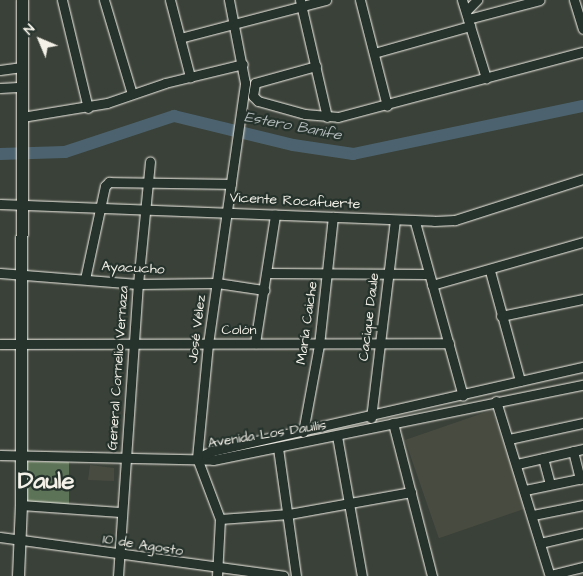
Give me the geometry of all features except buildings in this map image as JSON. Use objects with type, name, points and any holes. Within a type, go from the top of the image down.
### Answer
[{"type":"main road","points":[[18,576],[21,505],[22,0]]},
{"type":"street","points":[[62,0],[88,108]]},
{"type":"street","points":[[104,0],[132,94]]},
{"type":"street","points":[[170,0],[190,77]]},
{"type":"street","name":"José Vélez","points":[[218,573],[220,519],[197,458],[208,344],[228,212],[244,83],[243,64],[229,0]]},
{"type":"street","points":[[180,38],[301,3],[326,0]]},
{"type":"street","points":[[360,0],[387,106]]},
{"type":"street","points":[[462,0],[486,78]]},
{"type":"street","points":[[468,19],[477,0]]},
{"type":"street","points":[[374,53],[468,19],[540,0]]},
{"type":"street","points":[[574,0],[583,29]]},
{"type":"street","points":[[301,3],[326,117]]},
{"type":"street","points":[[316,66],[254,83],[253,96],[258,101],[326,117],[387,106],[583,52]]},
{"type":"street","points":[[22,119],[88,108],[190,77],[243,64]]},
{"type":"street","points":[[0,70],[22,67]]},
{"type":"street","points":[[0,88],[22,88]]},
{"type":"street","name":"General Cornelio Vernaza","points":[[118,576],[120,512],[126,458],[138,284],[150,184],[150,162]]},
{"type":"street","points":[[85,279],[105,186],[113,182],[231,184]]},
{"type":"street","name":"Vicente Rocafuerte","points":[[0,204],[228,212],[415,222],[455,220],[582,183]]},
{"type":"street","points":[[256,343],[275,215]]},
{"type":"street","name":"María Caiche","points":[[303,432],[319,344],[333,217]]},
{"type":"street","name":"Cacique Daule","points":[[371,418],[394,220]]},
{"type":"street","points":[[415,222],[463,396]]},
{"type":"street","points":[[432,285],[490,271],[583,242]]},
{"type":"street","points":[[490,271],[520,381]]},
{"type":"street","name":"Ayacucho","points":[[0,273],[20,272],[138,284],[217,283],[264,290]]},
{"type":"street","points":[[267,273],[428,274]]},
{"type":"street","points":[[501,316],[583,299]]},
{"type":"street","name":"Colón","points":[[0,344],[449,343]]},
{"type":"street","name":"Avenida Los Dauilis","points":[[197,458],[212,451],[371,418],[520,381],[582,368]]},
{"type":"street","points":[[515,398],[583,381]]},
{"type":"street","name":"Avenida Los Dauilis","points":[[197,458],[213,460],[278,448],[496,401],[583,385]]},
{"type":"street","points":[[496,401],[550,576],[583,567]]},
{"type":"street","points":[[393,423],[432,576]]},
{"type":"street","points":[[509,439],[583,423]]},
{"type":"street","points":[[337,436],[362,576]]},
{"type":"street","points":[[278,448],[289,514],[296,576]]},
{"type":"street","points":[[517,464],[583,449]]},
{"type":"street","points":[[525,490],[581,478],[573,451]]},
{"type":"street","points":[[0,455],[197,458]]},
{"type":"street","points":[[543,458],[550,484]]},
{"type":"street","points":[[220,519],[289,514],[411,492]]},
{"type":"street","points":[[21,505],[120,512]]},
{"type":"street","points":[[533,516],[583,505]]},
{"type":"street","points":[[540,543],[583,534]]},
{"type":"street","name":"10 de Agosto","points":[[0,537],[20,538],[218,573],[282,576]]},
{"type":"shaded area","points":[[492,410],[526,508],[439,538],[405,440]]},
{"type":"shaded area","points":[[90,465],[114,468],[114,481],[88,480]]},
{"type":"green space","points":[[24,462],[69,462],[69,504],[24,504]]},
{"type":"waterway","name":"Estero Banife","points":[[0,154],[65,152],[174,116],[293,145],[353,154],[583,106]]},
{"type":"district","name":"Daule","points":[[46,482]]}]
